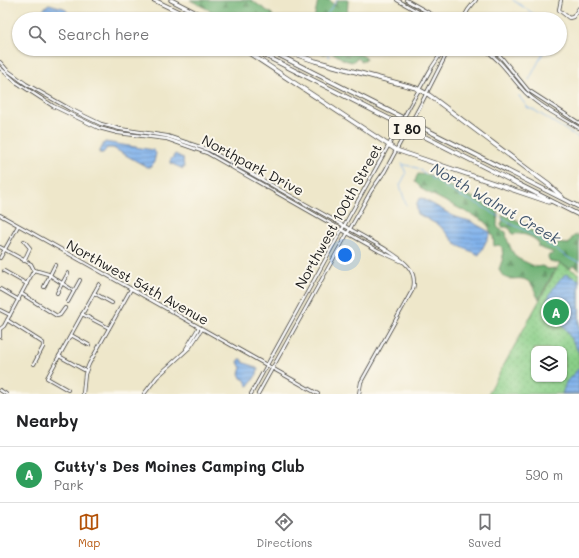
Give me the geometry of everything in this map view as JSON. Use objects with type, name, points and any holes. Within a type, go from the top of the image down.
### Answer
[{"type":"highway","points":[[154,0],[179,12]]},
{"type":"highway","points":[[171,0],[194,12]]},
{"type":"highway","points":[[253,56],[396,150],[562,207]]},
{"type":"highway","name":"I 80","points":[[266,56],[579,216]]},
{"type":"highway","name":"I 80","points":[[281,56],[579,207]]},
{"type":"highway","points":[[300,56],[426,93],[550,185],[564,199]]},
{"type":"street","points":[[397,0],[418,12]]},
{"type":"street","points":[[406,0],[427,12]]},
{"type":"street","points":[[561,0],[559,10],[562,12]]},
{"type":"street","points":[[468,12],[475,1]]},
{"type":"street","points":[[567,16],[569,18],[573,17],[579,8]]},
{"type":"street","name":"Northwest 100th Street","points":[[251,394],[412,102],[439,56]]},
{"type":"street","name":"Northwest 100th Street","points":[[258,394],[348,232],[399,145],[445,56]]},
{"type":"street","points":[[493,56],[500,62],[531,97],[579,128]]},
{"type":"street","points":[[500,56],[528,90],[579,123]]},
{"type":"street","name":"Northpark Drive","points":[[0,62],[7,70],[26,84],[70,110],[101,124],[120,129],[175,137],[209,150],[382,247],[405,263],[414,276],[413,289],[361,382],[359,394]]},
{"type":"street","name":"Northpark Drive","points":[[0,68],[16,82],[53,106],[100,128],[118,133],[167,140],[207,153],[379,251],[405,263]]},
{"type":"street","points":[[100,128],[101,124]]},
{"type":"street","points":[[227,165],[230,161]]},
{"type":"street","name":"Northwest 54th Avenue","points":[[0,215],[318,394]]},
{"type":"street","points":[[0,258],[18,226]]},
{"type":"street","points":[[24,241],[30,248],[24,261]]},
{"type":"street","points":[[0,247],[31,264],[34,270]]},
{"type":"street","points":[[44,287],[55,265]]},
{"type":"street","points":[[34,270],[50,275],[74,291]]},
{"type":"street","points":[[0,337],[0,330],[3,328],[19,300],[34,270]]},
{"type":"street","points":[[4,271],[27,284]]},
{"type":"street","points":[[56,293],[68,273]]},
{"type":"street","points":[[68,302],[80,280]]},
{"type":"street","points":[[68,390],[47,378],[99,284]]},
{"type":"street","points":[[0,289],[19,300]]},
{"type":"street","points":[[83,394],[86,371],[131,289]]},
{"type":"street","points":[[94,293],[112,303]]},
{"type":"street","points":[[22,294],[57,316],[60,315],[65,308]]},
{"type":"street","points":[[0,310],[10,315]]},
{"type":"street","points":[[82,314],[109,328]]},
{"type":"street","points":[[7,320],[43,343],[44,347],[34,364]]},
{"type":"street","points":[[144,394],[157,377],[193,344],[200,328]]},
{"type":"street","points":[[71,335],[89,345]]},
{"type":"street","points":[[59,356],[86,371]]},
{"type":"street","points":[[0,390],[6,394]]},
{"type":"green space","points":[[190,0],[251,0],[269,12],[213,12]]},
{"type":"green space","points":[[318,0],[330,0],[335,5],[338,0],[348,0],[347,12],[315,12]]},
{"type":"green space","points":[[338,56],[363,56],[366,58],[362,61],[357,58],[352,62],[344,60]]},
{"type":"green space","points":[[418,174],[430,175],[449,186],[459,189],[489,207],[498,210],[497,226],[499,229],[506,232],[512,251],[517,258],[536,267],[542,266],[548,269],[556,268],[539,299],[533,286],[529,282],[521,279],[509,279],[502,274],[499,269],[503,258],[502,247],[499,245],[494,246],[493,236],[486,222],[423,190],[415,182]]},
{"type":"green space","points":[[502,215],[511,217],[525,224],[527,229],[540,233],[549,243],[569,244],[573,237],[579,235],[579,270],[575,266],[570,268],[560,263],[551,262],[548,257],[549,255],[553,254],[552,252],[538,247],[538,242],[526,235],[512,234],[511,230],[507,227],[502,227]]},
{"type":"green space","points":[[560,263],[579,274],[579,394],[488,394]]},
{"type":"water","points":[[49,4],[64,8],[67,12],[42,12]]},
{"type":"water","points":[[105,142],[153,150],[156,153],[154,162],[151,167],[147,167],[113,148],[107,148],[103,153],[99,153]]},
{"type":"water","points":[[175,154],[183,158],[183,169],[170,163]]},
{"type":"water","points":[[422,198],[455,217],[470,221],[490,232],[479,255],[457,245],[440,226],[418,214],[417,202]]},
{"type":"water","points":[[566,274],[579,280],[579,353],[566,330],[546,304],[554,288]]},
{"type":"water","points":[[242,359],[244,363],[258,369],[257,374],[249,386],[245,380],[241,378],[239,373],[241,368],[238,362]]},
{"type":"water","points":[[579,368],[579,394],[562,394],[567,381]]},
{"type":"waterway","name":"North Walnut Creek","points":[[328,12],[337,0]]},
{"type":"waterway","points":[[513,0],[530,12]]},
{"type":"waterway","points":[[529,80],[541,56]]},
{"type":"waterway","points":[[519,96],[528,108],[534,110],[579,138]]},
{"type":"waterway","name":"North Walnut Creek","points":[[402,164],[417,168],[456,194],[478,204],[511,224],[523,229],[569,258],[579,262]]},
{"type":"waterway","points":[[403,165],[406,174],[400,185],[406,205]]},
{"type":"place","name":"Cutty's Des Moines Camping Club","points":[[556,312]]}]
